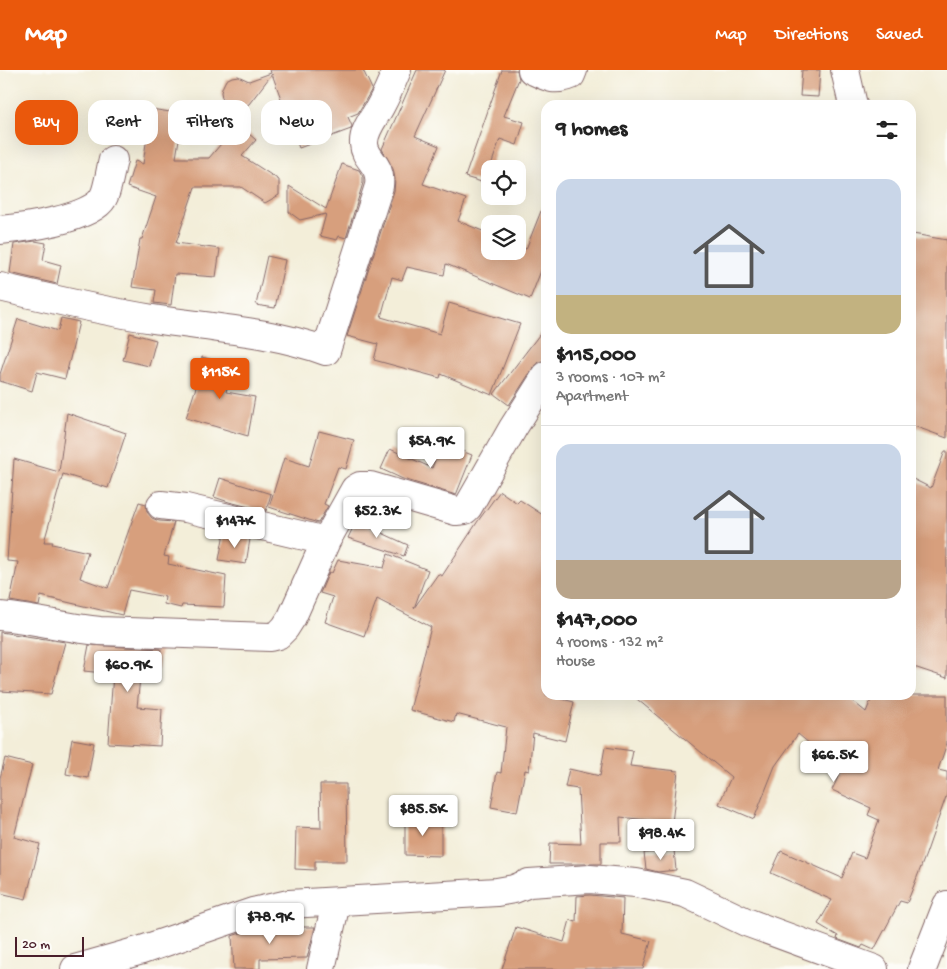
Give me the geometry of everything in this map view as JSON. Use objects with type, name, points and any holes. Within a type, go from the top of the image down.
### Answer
[{"type":"street","points":[[0,287],[84,307],[153,319],[271,335],[326,351],[379,186],[380,177],[377,168],[369,157],[364,145],[368,128],[397,70]]},
{"type":"street","points":[[532,70],[552,79],[561,79],[570,75],[573,70]]},
{"type":"street","points":[[845,70],[852,100]]},
{"type":"street","points":[[0,230],[26,228],[74,217],[93,207],[103,199],[113,160]]},
{"type":"street","points":[[0,616],[32,619],[93,630],[270,637],[278,635],[285,628],[326,542],[355,489],[360,486],[370,486],[456,510],[464,510],[468,507],[513,428],[541,384]]},
{"type":"street","points":[[161,504],[186,508],[326,542]]},
{"type":"street","points":[[75,969],[142,950],[267,908],[289,904],[336,903],[497,892],[514,889],[529,882],[590,879],[636,882],[685,893],[746,922],[874,969]]},
{"type":"street","points":[[320,969],[336,903]]},
{"type":"street","points":[[922,969],[947,905]]},
{"type":"building","points":[[270,70],[363,70],[372,89],[358,113],[348,117],[352,126],[351,129],[332,136],[332,100],[281,100],[272,74],[251,101],[224,100],[222,98],[221,92],[226,80],[238,76],[249,81],[271,73]]},
{"type":"building","points":[[417,70],[445,70],[415,136],[439,146],[423,184],[466,199],[458,221],[481,230],[481,260],[526,260],[526,249],[541,211],[541,271],[530,299],[446,264],[444,275],[407,267],[402,280],[392,277],[381,317],[440,334],[449,303],[520,324],[492,395],[441,374],[440,378],[374,360],[378,344],[347,336],[394,191],[395,179],[393,169],[382,149]]},
{"type":"building","points":[[502,70],[517,70],[519,79],[504,116],[524,122],[517,145],[500,139],[493,160],[481,160],[481,182],[465,177]]},
{"type":"building","points":[[802,70],[820,70],[818,97],[800,96]]},
{"type":"building","points":[[158,110],[168,112],[168,145],[178,145],[176,158],[209,158],[220,145],[251,145],[251,136],[256,140],[242,156],[279,180],[279,195],[265,203],[241,187],[195,187],[176,243],[220,249],[216,277],[175,274],[171,305],[154,303],[156,290],[132,287],[140,239],[142,239],[156,197],[127,187],[135,161],[143,164],[146,145],[158,145]]},
{"type":"building","points":[[342,164],[359,170],[363,177],[363,183],[346,238],[339,236],[337,240],[320,236],[326,214],[300,220],[289,212],[289,186],[326,209]]},
{"type":"building","points":[[916,235],[947,240],[947,438],[916,427]]},
{"type":"building","points":[[35,241],[46,243],[43,260],[61,265],[57,284],[10,273],[14,244]]},
{"type":"building","points":[[267,256],[285,260],[275,308],[256,305]]},
{"type":"building","points":[[61,318],[79,322],[65,379],[37,372],[32,391],[0,381],[0,374],[18,319],[58,331]]},
{"type":"building","points":[[130,333],[156,340],[149,366],[123,360]]},
{"type":"building","points":[[541,333],[541,361],[533,368],[509,405],[494,394]]},
{"type":"building","points":[[202,357],[233,366],[226,392],[255,397],[248,436],[186,418],[200,375],[197,374]]},
{"type":"building","points":[[67,413],[126,433],[108,488],[63,474],[44,542],[53,542],[52,544],[88,552],[80,578],[108,588],[139,502],[146,504],[147,512],[152,518],[159,521],[174,522],[164,556],[169,557],[168,564],[226,576],[224,607],[182,605],[181,608],[164,604],[165,597],[129,590],[122,615],[41,596],[39,606],[10,601],[18,562],[7,561],[14,459],[59,472]]},
{"type":"building","points":[[319,431],[354,440],[346,469],[338,467],[324,504],[328,506],[318,523],[269,507],[284,458],[309,466]]},
{"type":"building","points":[[441,443],[472,455],[456,495],[403,479],[381,469],[390,449],[432,468]]},
{"type":"building","points":[[945,451],[947,451],[947,678],[916,668],[916,480],[931,488]]},
{"type":"building","points":[[220,478],[271,494],[266,511],[214,497]]},
{"type":"building","points":[[500,491],[517,503],[520,500],[541,514],[541,700],[566,700],[574,702],[565,741],[533,733],[529,771],[525,770],[517,812],[491,807],[497,772],[501,773],[506,727],[456,714],[454,722],[410,710],[431,627],[377,599],[364,636],[325,622],[333,597],[320,593],[329,572],[332,573],[338,560],[384,568],[388,554],[428,570],[414,608],[438,574],[442,576]]},
{"type":"building","points":[[356,521],[408,545],[404,556],[348,538]]},
{"type":"building","points":[[224,533],[250,539],[246,564],[219,560]]},
{"type":"building","points":[[0,632],[65,642],[51,694],[0,691]]},
{"type":"building","points":[[89,645],[161,649],[158,670],[141,668],[137,707],[162,709],[160,746],[108,743],[113,674],[84,671]]},
{"type":"building","points":[[916,695],[947,695],[947,743],[938,770],[947,772],[947,794],[907,903],[900,901],[874,950],[863,945],[861,948],[837,939],[838,936],[818,924],[832,900],[771,873],[781,851],[842,878],[852,853],[865,858],[879,820],[868,815],[871,808],[832,790],[841,771],[832,767],[834,764],[798,734],[775,766],[754,819],[719,804],[731,777],[638,700],[851,700],[866,712],[871,700],[916,700]]},
{"type":"building","points":[[72,739],[94,743],[88,778],[66,774]]},
{"type":"building","points":[[605,747],[633,751],[630,766],[678,771],[672,823],[620,817],[621,842],[601,842],[601,864],[549,864],[550,843],[581,844],[578,789],[565,787],[569,769],[600,776]]},
{"type":"building","points":[[5,758],[32,765],[14,837],[40,844],[26,899],[0,893],[0,778]]},
{"type":"building","points":[[320,784],[346,784],[347,861],[315,861],[315,870],[295,869],[296,827],[321,828]]},
{"type":"building","points":[[405,818],[441,818],[441,856],[405,855]]},
{"type":"building","points":[[674,850],[676,870],[658,872],[646,869],[644,853]]},
{"type":"building","points":[[590,895],[623,898],[622,934],[651,941],[643,969],[502,969],[516,927],[564,942],[570,920],[576,922],[577,896]]},
{"type":"building","points":[[258,927],[315,927],[307,958],[260,959],[260,969],[234,969],[232,936]]}]
